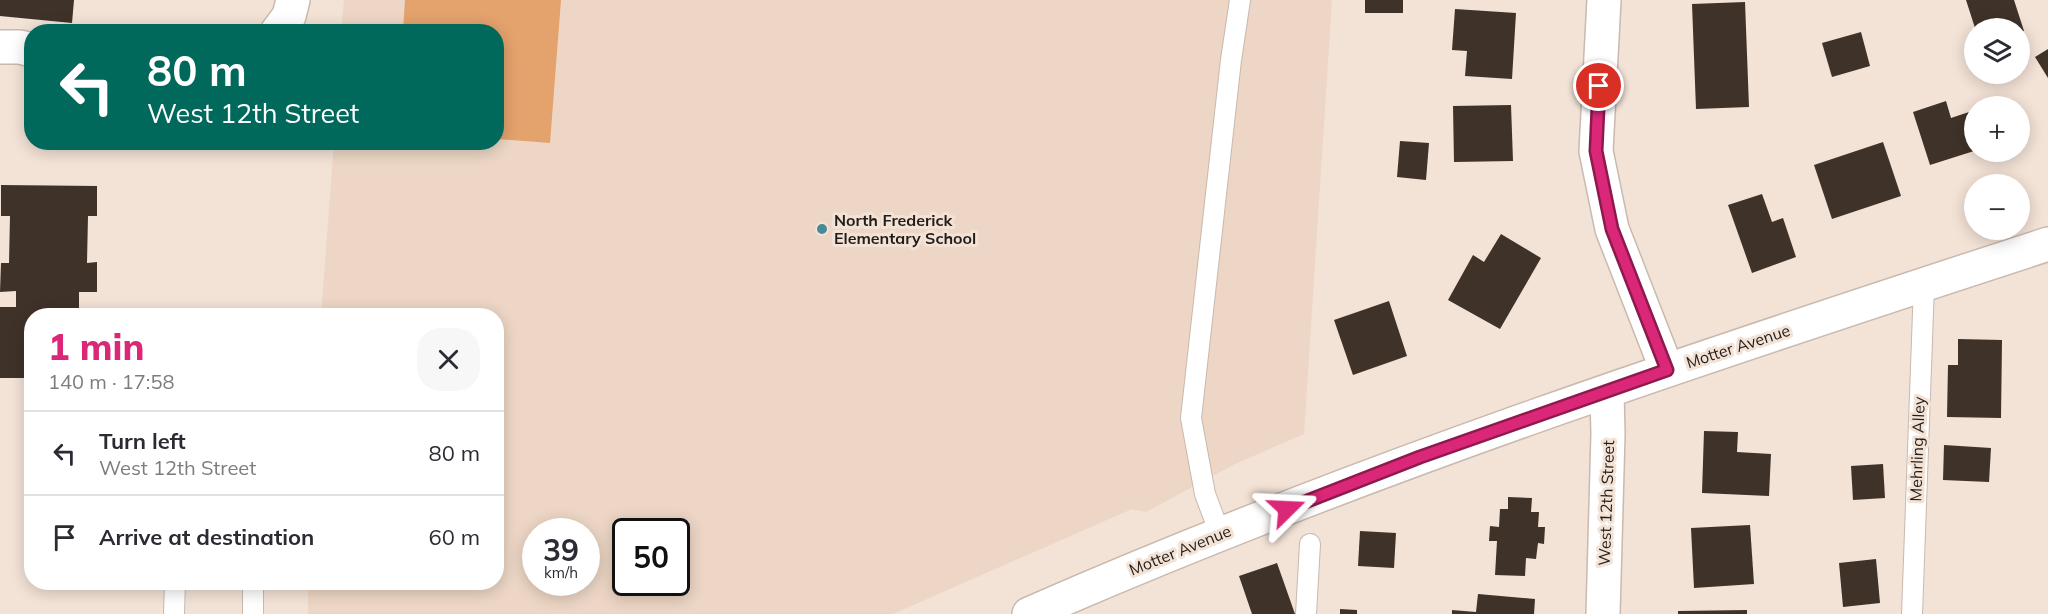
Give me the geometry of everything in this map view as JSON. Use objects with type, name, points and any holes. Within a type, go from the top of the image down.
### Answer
[{"type":"main road","points":[[282,24],[288,16],[293,0]]},
{"type":"main road","points":[[1604,0],[1596,151],[1612,229],[1667,370]]},
{"type":"main road","points":[[0,47],[24,48]]},
{"type":"main road","name":"Motter Avenue","points":[[1029,614],[1220,534],[1420,457],[1667,370],[2048,244]]},
{"type":"main road","name":"West 12th Street","points":[[1603,614],[1607,392]]},
{"type":"lane","points":[[1220,534],[1205,494],[1191,418],[1231,60],[1240,0]]},
{"type":"lane","name":"Mehrling Alley","points":[[1912,614],[1924,285]]},
{"type":"lane","points":[[1306,614],[1310,544]]},
{"type":"lane","points":[[170,611],[174,590]]},
{"type":"lane","points":[[253,590],[253,614]]},
{"type":"shaded area","name":"North Frederick Elementary School","points":[[344,0],[1332,0],[1304,434],[1233,465],[1146,512],[1132,509],[893,614],[308,614],[308,590],[504,590],[504,308],[322,308],[333,150],[504,150],[504,24],[342,24]]},
{"type":"shaded area","points":[[405,0],[561,0],[550,143],[504,140],[504,24],[403,24]]},
{"type":"building","points":[[0,0],[74,0],[72,23],[0,16]]},
{"type":"building","points":[[1365,0],[1403,0],[1403,13],[1365,13]]},
{"type":"building","points":[[1966,0],[2014,0],[2020,18],[1972,18]]},
{"type":"building","points":[[1745,2],[1749,107],[1696,109],[1692,4]]},
{"type":"building","points":[[1455,9],[1516,13],[1512,79],[1465,76],[1467,51],[1452,50]]},
{"type":"building","points":[[1861,32],[1870,66],[1832,77],[1822,43]]},
{"type":"building","points":[[2048,49],[2048,78],[2035,57]]},
{"type":"building","points":[[1946,101],[1951,118],[1964,114],[1964,154],[1930,165],[1913,112]]},
{"type":"building","points":[[1511,105],[1513,161],[1454,162],[1453,106]]},
{"type":"building","points":[[1400,141],[1429,143],[1426,180],[1397,177]]},
{"type":"building","points":[[1883,142],[1901,196],[1832,219],[1814,165]]},
{"type":"building","points":[[1,185],[97,186],[97,216],[88,216],[87,263],[97,262],[97,292],[79,292],[79,308],[24,308],[24,378],[0,378],[0,307],[16,307],[16,291],[0,292],[1,263],[9,263],[10,216],[1,216]]},
{"type":"building","points":[[1762,194],[1772,222],[1783,218],[1796,257],[1752,273],[1728,205]]},
{"type":"building","points":[[1501,234],[1541,258],[1500,329],[1448,300],[1473,255],[1484,262]]},
{"type":"building","points":[[1389,301],[1407,356],[1353,375],[1334,320]]},
{"type":"building","points":[[1958,339],[2002,340],[2001,418],[1947,417],[1948,365],[1958,365]]},
{"type":"building","points":[[1704,431],[1738,432],[1737,452],[1771,454],[1769,496],[1702,493]]},
{"type":"building","points":[[1944,445],[1991,448],[1989,482],[1943,480]]},
{"type":"building","points":[[1883,464],[1885,498],[1853,500],[1851,466]]},
{"type":"building","points":[[1508,497],[1532,498],[1531,512],[1539,512],[1538,527],[1545,527],[1544,544],[1538,543],[1536,559],[1526,558],[1525,576],[1495,575],[1497,541],[1489,541],[1490,526],[1499,527],[1500,509],[1508,509]]},
{"type":"building","points":[[1750,525],[1754,584],[1694,588],[1691,528]]},
{"type":"building","points":[[1360,531],[1396,533],[1394,568],[1358,566]]},
{"type":"building","points":[[1876,559],[1880,603],[1843,607],[1839,563]]},
{"type":"building","points":[[1277,563],[1295,614],[1252,614],[1239,576]]},
{"type":"building","points":[[1478,594],[1535,599],[1534,614],[1452,614],[1452,610],[1476,612]]},
{"type":"building","points":[[1340,609],[1357,610],[1357,614],[1340,614]]},
{"type":"building","points":[[1747,610],[1747,614],[1678,614],[1678,611]]},
{"type":"place","name":"North Frederick Elementary School","points":[[822,229]]},
{"type":"route","points":[[1287,509],[1420,457],[1667,370],[1612,229],[1596,151],[1599,86]]}]
